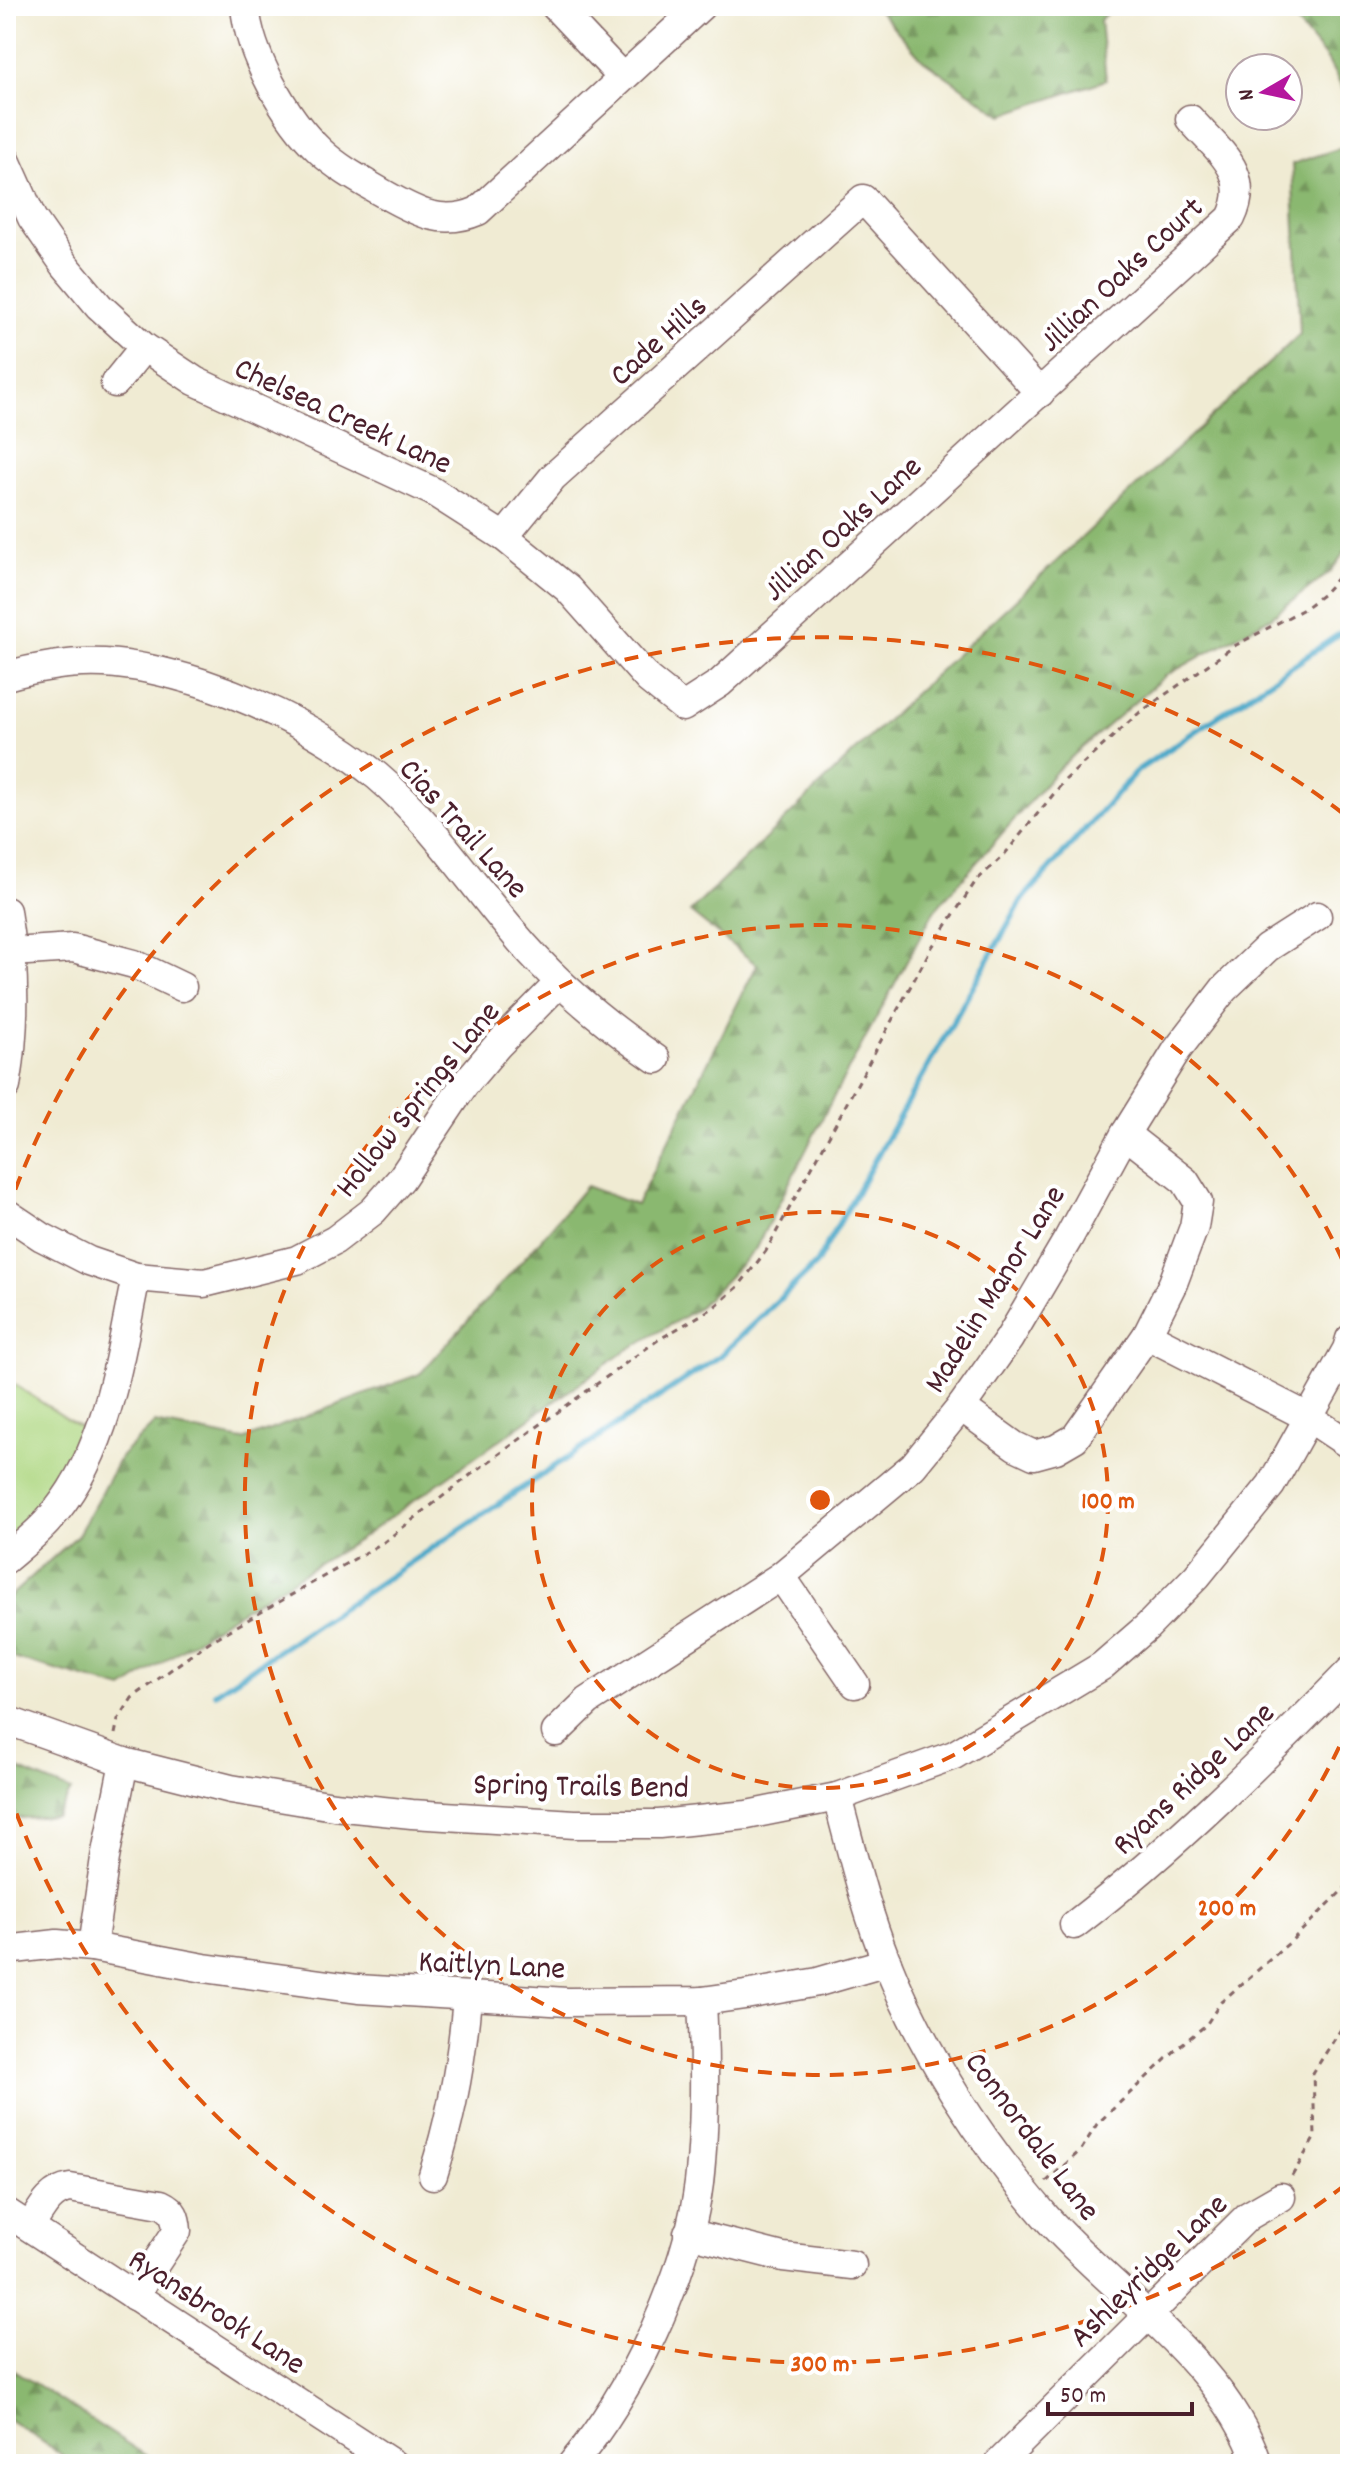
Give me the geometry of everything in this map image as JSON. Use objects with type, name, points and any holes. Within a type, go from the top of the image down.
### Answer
[{"type":"street","points":[[245,6],[259,61],[284,107],[319,151],[356,178],[397,201],[443,219],[459,219],[478,211],[621,76],[701,6]]},
{"type":"street","points":[[555,6],[621,76]]},
{"type":"street","name":"Jillian Oaks Court","points":[[1040,393],[1231,218],[1239,202],[1239,187],[1233,169],[1190,119]]},
{"type":"street","name":"Chelsea Creek Lane","points":[[6,160],[32,218],[64,264],[99,306],[144,347],[195,381],[432,491],[504,537],[568,589],[648,679],[683,707]]},
{"type":"street","name":"Cade Hills","points":[[504,537],[553,477],[863,199],[1040,393]]},
{"type":"street","points":[[115,383],[144,347]]},
{"type":"street","name":"Jillian Oaks Lane","points":[[683,707],[720,683],[1040,393]]},
{"type":"street","name":"Cias Trail Lane","points":[[6,676],[81,663],[119,662],[152,668],[246,698],[326,739],[378,777],[431,831],[513,933],[559,983],[607,1026],[656,1059]]},
{"type":"street","points":[[6,911],[12,952],[12,1015],[6,1086]]},
{"type":"street","name":"Madelin Manor Lane","points":[[556,1732],[588,1701],[781,1576],[913,1466],[961,1407],[1009,1339],[1125,1134],[1177,1050],[1224,989],[1267,948],[1317,916]]},
{"type":"street","points":[[12,952],[73,948],[134,964],[182,987]]},
{"type":"street","name":"Hollow Springs Lane","points":[[6,1213],[42,1237],[89,1261],[136,1277],[204,1283],[297,1260],[335,1240],[373,1211],[401,1179],[464,1085],[497,1046],[559,983]]},
{"type":"street","points":[[961,1407],[1015,1446],[1034,1455],[1056,1449],[1075,1438],[1147,1335],[1178,1269],[1194,1227],[1198,1202],[1185,1181],[1125,1134]]},
{"type":"street","points":[[6,1559],[47,1522],[72,1489],[97,1443],[113,1390],[136,1277]]},
{"type":"street","points":[[1147,1335],[1308,1417],[1350,1445]]},
{"type":"street","name":"Spring Trails Bend","points":[[6,1720],[117,1760],[231,1789],[334,1806],[575,1824],[659,1824],[747,1815],[837,1797],[954,1755],[1102,1666],[1147,1627],[1197,1576],[1271,1485],[1350,1339]]},
{"type":"street","points":[[781,1576],[855,1684]]},
{"type":"street","name":"Ryans Ridge Lane","points":[[1074,1925],[1139,1874],[1237,1786],[1350,1671]]},
{"type":"street","points":[[92,1947],[117,1760]]},
{"type":"street","name":"Connordale Lane","points":[[837,1797],[887,1962],[940,2071],[981,2133],[1048,2219],[1191,2359],[1230,2405],[1258,2464]]},
{"type":"street","name":"Kaitlyn Lane","points":[[6,1950],[57,1944],[92,1947],[282,1980],[467,1998],[594,2002],[702,2001],[818,1982],[887,1962]]},
{"type":"street","points":[[433,2175],[450,2124],[460,2070],[467,1998]]},
{"type":"street","points":[[572,2464],[604,2423],[635,2368],[672,2285],[688,2233],[698,2187],[704,2125],[706,2068],[702,2001]]},
{"type":"street","points":[[30,2227],[51,2196],[58,2190],[70,2188],[161,2204],[171,2209],[177,2220],[177,2231],[134,2296]]},
{"type":"street","name":"Ashleyridge Lane","points":[[998,2464],[1248,2216],[1281,2197]]},
{"type":"street","name":"Ryansbrook Lane","points":[[6,2212],[393,2464]]},
{"type":"street","points":[[688,2233],[783,2257],[852,2265]]},
{"type":"path","points":[[117,1760],[118,1720],[132,1698],[209,1642],[384,1542],[473,1473],[658,1340],[713,1308],[738,1287],[766,1251],[932,947],[976,881],[1004,855],[1065,780],[1139,713],[1236,645],[1302,610],[1322,595],[1350,564]]},
{"type":"path","points":[[1030,2197],[1081,2150],[1097,2124],[1206,2025],[1221,2002],[1289,1943],[1350,1883]]},
{"type":"path","points":[[1281,2197],[1315,2137],[1313,2073],[1350,2020]]},
{"type":"green space","points":[[875,6],[1114,6],[1100,20],[1106,80],[1002,115],[923,60]]},
{"type":"green space","points":[[1283,6],[1350,6],[1350,103],[1327,59]]},
{"type":"green space","points":[[1350,145],[1350,545],[1330,572],[1270,618],[1165,676],[1061,766],[934,911],[755,1250],[697,1309],[624,1352],[357,1541],[227,1619],[123,1689],[6,1656],[6,1600],[78,1535],[121,1456],[155,1423],[243,1440],[420,1374],[586,1186],[636,1205],[757,965],[690,912],[911,697],[1300,334],[1292,164]]},
{"type":"green space","points":[[6,1379],[87,1432],[53,1492],[6,1544]]},
{"type":"green space","points":[[6,1764],[71,1791],[56,1816],[6,1819]]},
{"type":"green space","points":[[6,2365],[159,2464],[76,2464],[6,2418]]},
{"type":"waterway","points":[[215,1693],[720,1356],[816,1264],[1022,900],[1138,770],[1350,627]]}]
